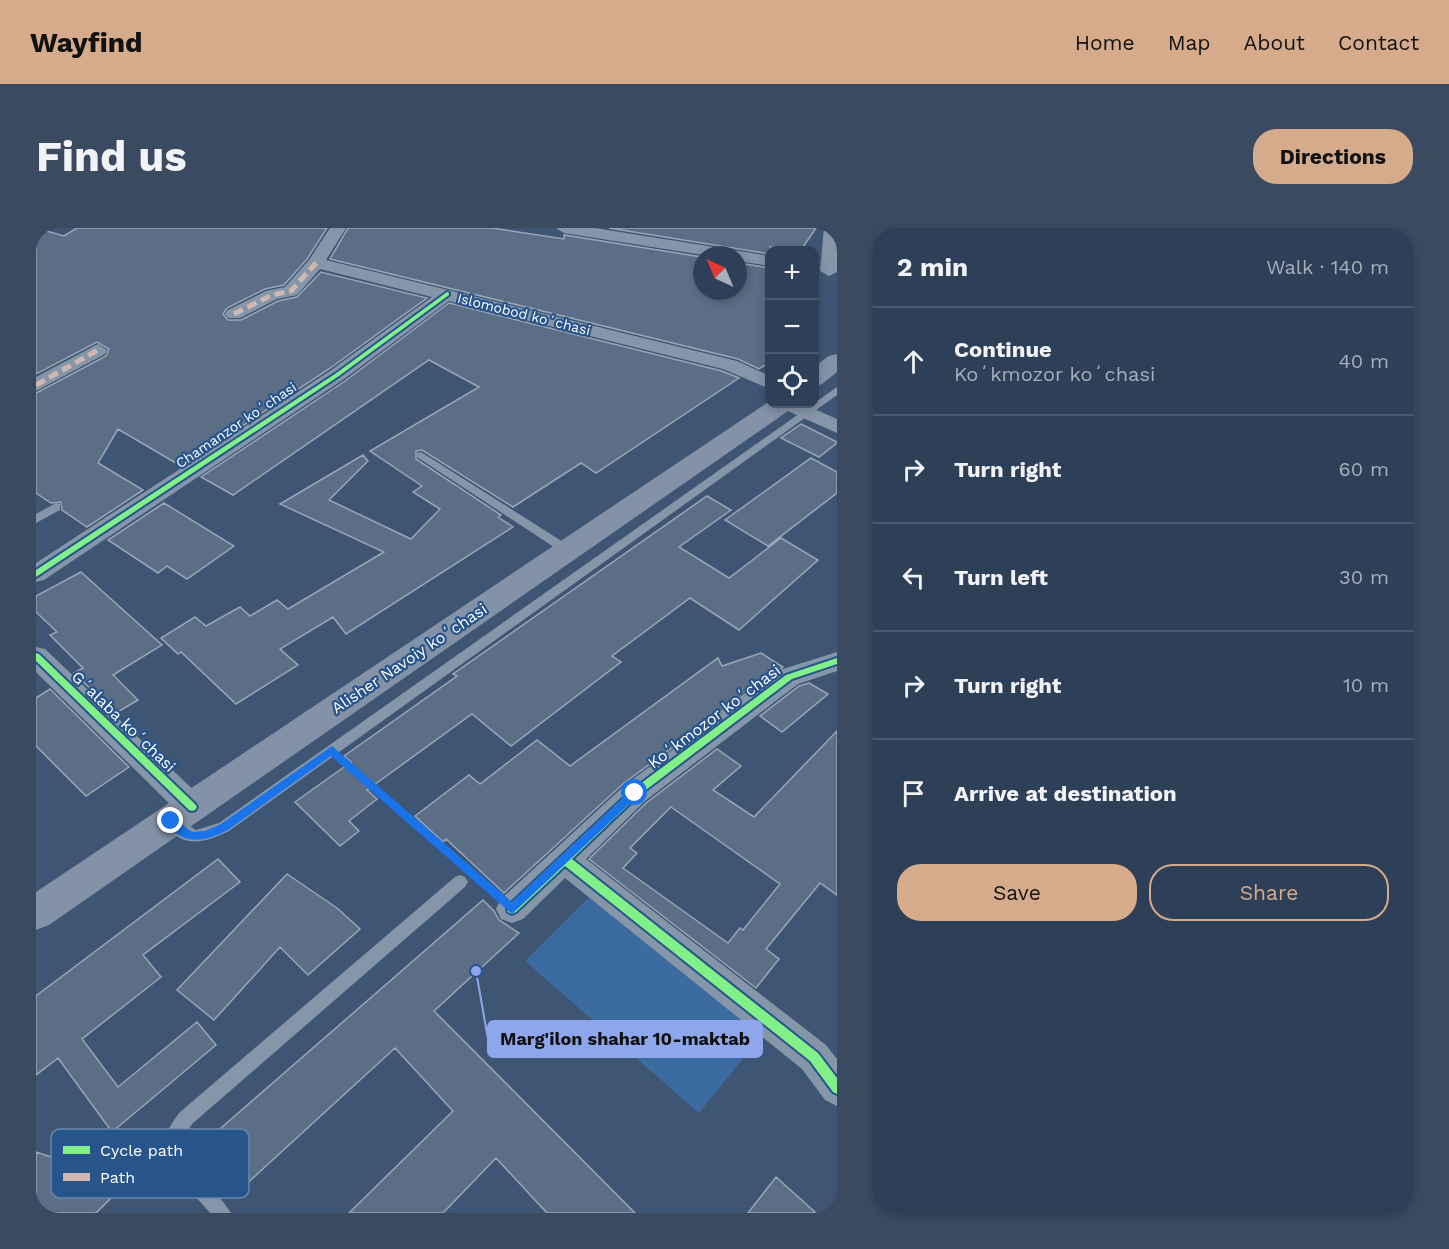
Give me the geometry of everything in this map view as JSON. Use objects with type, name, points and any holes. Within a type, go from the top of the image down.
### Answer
[{"type":"main road","points":[[819,375],[837,361]]},
{"type":"main road","name":"Alisher Navoiy koʻchasi","points":[[36,913],[181,814],[584,549],[789,408]]},
{"type":"street","points":[[234,314],[272,296],[291,291],[316,263],[338,228]]},
{"type":"street","points":[[564,228],[693,248]]},
{"type":"street","points":[[827,271],[832,228]]},
{"type":"street","points":[[747,257],[765,260]]},
{"type":"street","name":"Islomobod koʻchasi","points":[[316,263],[707,358],[730,365],[765,381]]},
{"type":"street","name":"Chamanzor koʻchasi","points":[[36,574],[337,375],[447,294]]},
{"type":"street","points":[[36,385],[98,350]]},
{"type":"street","points":[[796,408],[837,427]]},
{"type":"street","name":"Gʻalaba koʻchasi","points":[[36,656],[181,814]]},
{"type":"street","name":"Koʻkmozor koʻchasi","points":[[512,909],[635,793],[789,677],[835,664]]},
{"type":"street","points":[[565,860],[814,1057],[837,1088]]},
{"type":"lane","points":[[819,396],[837,390]]},
{"type":"lane","points":[[181,814],[183,833],[192,837],[206,836],[224,827],[332,750],[584,549],[421,455]]},
{"type":"lane","points":[[36,519],[56,507]]},
{"type":"lane","points":[[177,1129],[186,1118],[460,882]]},
{"type":"lane","points":[[211,1198],[222,1213]]},
{"type":"path","points":[[332,750],[460,864]]},
{"type":"shaded area","points":[[594,892],[766,1030],[699,1113],[525,961]]},
{"type":"building","points":[[36,228],[64,236],[77,228],[327,228],[307,259],[284,285],[265,289],[227,308],[223,314],[228,320],[241,320],[278,301],[297,297],[321,272],[427,298],[329,369],[181,466],[118,429],[98,463],[143,490],[87,527],[62,510],[61,502],[51,503],[36,493],[36,393],[106,356],[109,349],[97,342],[36,374]]},
{"type":"building","points":[[348,228],[492,228],[564,239],[564,235],[693,256],[693,300],[747,300],[747,264],[765,267],[765,365],[759,369],[738,359],[330,259]]},
{"type":"building","points":[[609,228],[816,228],[804,246],[765,246],[765,253],[747,250],[747,246],[720,246]]},
{"type":"building","points":[[449,303],[722,371],[739,378],[596,473],[581,463],[513,507],[422,450],[416,451],[416,459],[501,515],[498,517],[513,527],[346,634],[333,617],[280,649],[298,665],[236,704],[181,652],[178,654],[161,638],[195,617],[206,626],[240,607],[250,616],[277,600],[288,609],[384,552],[280,504],[363,455],[368,461],[329,500],[411,539],[440,509],[413,492],[422,486],[370,451],[479,387],[429,360],[233,495],[201,477],[345,381]]},
{"type":"building","points":[[801,424],[837,443],[819,457],[781,438]]},
{"type":"building","points":[[811,458],[837,472],[837,493],[768,546],[725,520]]},
{"type":"building","points":[[707,496],[731,510],[679,547],[729,578],[781,538],[818,560],[739,630],[690,598],[612,656],[621,662],[511,746],[472,714],[367,790],[377,799],[349,821],[359,831],[340,846],[295,802],[351,762],[344,756],[457,676],[453,674]]},
{"type":"building","points":[[164,503],[234,546],[187,579],[167,566],[158,573],[108,540]]},
{"type":"building","points":[[81,572],[162,645],[113,675],[138,700],[116,713],[74,673],[83,668],[50,635],[57,632],[36,612],[36,596]]},
{"type":"building","points":[[761,653],[783,667],[624,783],[504,893],[446,839],[443,842],[415,816],[469,775],[480,784],[537,740],[570,766],[718,658],[722,666]]},
{"type":"building","points":[[809,683],[828,694],[782,732],[760,716],[799,686]]},
{"type":"building","points":[[50,689],[129,767],[86,796],[36,746],[36,698]]},
{"type":"building","points":[[837,731],[837,895],[820,883],[766,949],[779,959],[756,988],[589,859],[646,803],[717,749],[741,766],[713,790],[754,817]],"holes":[[[671,807],[780,884],[743,930],[740,928],[728,943],[623,868],[637,853],[630,848]]]},
{"type":"building","points":[[218,859],[240,882],[143,955],[161,977],[82,1039],[118,1087],[197,1022],[216,1045],[116,1129],[110,1129],[58,1058],[36,1075],[36,996]]},
{"type":"building","points":[[287,874],[337,908],[360,929],[308,975],[280,947],[214,1020],[177,990]]},
{"type":"building","points":[[483,900],[499,920],[519,933],[434,1011],[635,1213],[547,1213],[496,1158],[443,1213],[349,1213],[453,1111],[395,1048],[249,1182],[249,1129],[220,1129]]},
{"type":"building","points":[[36,1152],[51,1157],[51,1198],[111,1198],[96,1213],[36,1213]]},
{"type":"building","points":[[776,1177],[816,1213],[748,1213]]},
{"type":"marked path","points":[[234,314],[272,295],[291,291],[316,263]]},
{"type":"marked path","points":[[36,385],[98,350]]},
{"type":"cycle path","points":[[36,574],[337,375],[447,294]]},
{"type":"cycle path","points":[[36,656],[192,807]]},
{"type":"cycle path","points":[[512,909],[635,793],[789,677],[837,661]]},
{"type":"cycle path","points":[[565,860],[814,1057],[837,1088]]},
{"type":"place","name":"Marg'ilon shahar 10-maktab","points":[[476,971]]},
{"type":"route","points":[[171,821],[183,833],[192,837],[206,836],[224,827],[332,750],[512,909],[635,793]]}]
